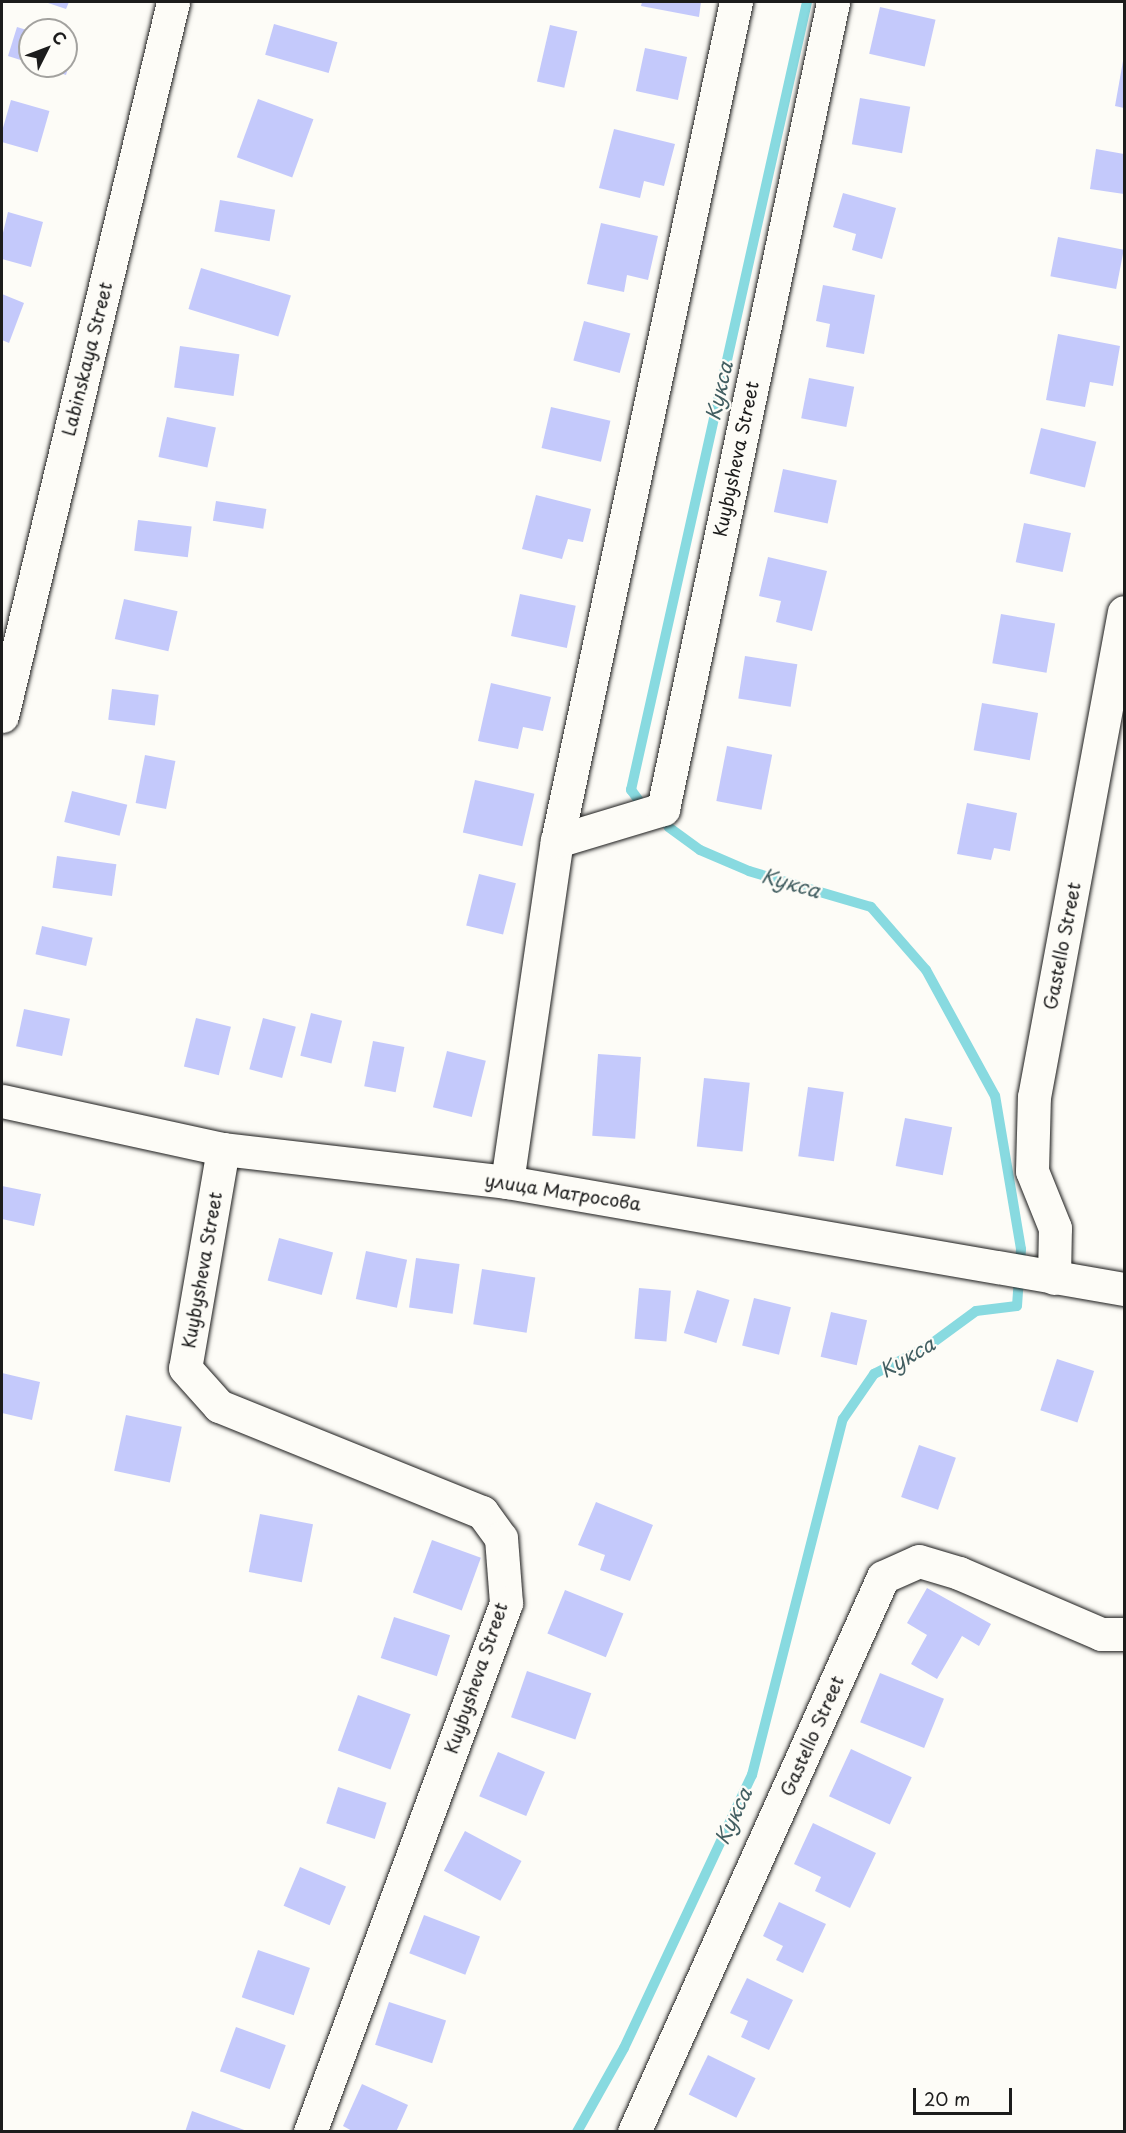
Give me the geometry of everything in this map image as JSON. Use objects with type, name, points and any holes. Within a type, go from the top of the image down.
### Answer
[{"type":"street","name":"Labinskaya Street","points":[[2,716],[173,2]]},
{"type":"street","points":[[507,1182],[557,841],[736,2]]},
{"type":"street","name":"Kuybysheva Street","points":[[557,841],[663,808],[833,2]]},
{"type":"street","name":"Gastello Street","points":[[1046,1277],[1055,1228],[1032,1171],[1034,1097],[1125,612]]},
{"type":"street","name":"улица Матросова","points":[[2,1101],[223,1149],[507,1182],[1125,1289]]},
{"type":"street","name":"Kuybysheva Street","points":[[223,1149],[185,1368],[219,1406],[482,1512],[501,1538],[506,1603],[310,2132]]},
{"type":"street","name":"Gastello Street","points":[[634,2132],[883,1577],[919,1561],[959,1573],[1101,1634],[1125,1634]]},
{"type":"building","points":[[45,2],[69,2],[66,9]]},
{"type":"building","points":[[642,2],[701,2],[699,17],[641,6]]},
{"type":"building","points":[[880,7],[936,20],[925,67],[869,54]]},
{"type":"building","points":[[274,24],[337,42],[329,73],[265,55]]},
{"type":"building","points":[[550,25],[577,31],[564,88],[537,82]]},
{"type":"building","points":[[17,27],[18,27],[18,59],[8,56]]},
{"type":"building","points":[[645,48],[687,57],[678,100],[636,91]]},
{"type":"building","points":[[1124,61],[1124,108],[1115,106]]},
{"type":"building","points":[[860,98],[910,107],[902,153],[852,144]]},
{"type":"building","points":[[258,99],[313,119],[292,177],[237,157]]},
{"type":"building","points":[[11,100],[49,111],[38,152],[2,142],[2,131]]},
{"type":"building","points":[[614,129],[675,144],[664,186],[644,181],[640,198],[599,188]]},
{"type":"building","points":[[1096,149],[1124,154],[1124,194],[1090,189]]},
{"type":"building","points":[[843,193],[896,208],[882,259],[852,250],[856,234],[833,227]]},
{"type":"building","points":[[220,200],[275,210],[270,241],[214,232]]},
{"type":"building","points":[[8,212],[43,222],[31,267],[2,259],[2,237]]},
{"type":"building","points":[[601,223],[658,236],[648,280],[627,275],[624,292],[587,284]]},
{"type":"building","points":[[1058,237],[1124,250],[1116,289],[1050,276]]},
{"type":"building","points":[[201,268],[291,295],[278,337],[188,309]]},
{"type":"building","points":[[823,285],[875,295],[864,354],[826,347],[830,324],[816,321]]},
{"type":"building","points":[[2,294],[24,303],[9,343],[2,340]]},
{"type":"building","points":[[584,321],[630,333],[620,373],[573,361]]},
{"type":"building","points":[[1058,334],[1120,346],[1113,386],[1090,382],[1085,407],[1046,400]]},
{"type":"building","points":[[180,346],[239,354],[234,396],[174,388]]},
{"type":"building","points":[[809,378],[854,387],[846,427],[801,418]]},
{"type":"building","points":[[551,407],[610,421],[601,462],[542,448]]},
{"type":"building","points":[[167,417],[216,427],[207,467],[158,457]]},
{"type":"building","points":[[1041,428],[1096,442],[1085,487],[1030,474]]},
{"type":"building","points":[[783,469],[837,480],[828,523],[774,512]]},
{"type":"building","points":[[536,495],[591,509],[583,542],[568,539],[562,559],[522,549]]},
{"type":"building","points":[[216,501],[266,509],[263,529],[213,521]]},
{"type":"building","points":[[138,520],[192,527],[188,557],[134,551]]},
{"type":"building","points":[[1024,523],[1071,533],[1063,572],[1016,562]]},
{"type":"building","points":[[768,557],[827,571],[812,631],[776,622],[781,601],[759,596]]},
{"type":"building","points":[[520,594],[576,606],[567,648],[511,636]]},
{"type":"building","points":[[124,599],[178,611],[168,651],[115,639]]},
{"type":"building","points":[[1001,614],[1055,624],[1046,673],[992,663]]},
{"type":"building","points":[[745,656],[797,664],[791,707],[738,698]]},
{"type":"building","points":[[491,683],[551,697],[543,731],[523,727],[518,749],[478,741]]},
{"type":"building","points":[[112,689],[159,695],[155,725],[108,720]]},
{"type":"building","points":[[982,703],[1038,713],[1030,760],[974,750]]},
{"type":"building","points":[[727,746],[772,755],[761,810],[716,801]]},
{"type":"building","points":[[145,755],[175,761],[166,809],[136,803]]},
{"type":"building","points":[[475,780],[534,794],[522,846],[463,833]]},
{"type":"building","points":[[72,791],[127,805],[120,836],[64,822]]},
{"type":"building","points":[[967,803],[1017,813],[1010,851],[994,848],[991,860],[957,854]]},
{"type":"building","points":[[57,856],[116,864],[112,896],[53,888]]},
{"type":"building","points":[[479,874],[516,883],[503,935],[466,925]]},
{"type":"building","points":[[42,926],[93,938],[86,966],[35,954]]},
{"type":"building","points":[[24,1009],[70,1019],[62,1056],[16,1046]]},
{"type":"building","points":[[311,1013],[342,1021],[331,1063],[300,1056]]},
{"type":"building","points":[[196,1018],[231,1027],[219,1075],[184,1067]]},
{"type":"building","points":[[263,1018],[296,1027],[282,1078],[249,1069]]},
{"type":"building","points":[[373,1041],[404,1047],[396,1092],[364,1086]]},
{"type":"building","points":[[447,1051],[486,1061],[472,1117],[433,1107]]},
{"type":"building","points":[[598,1054],[641,1057],[635,1139],[592,1136]]},
{"type":"building","points":[[704,1078],[750,1083],[743,1151],[697,1147]]},
{"type":"building","points":[[808,1087],[844,1092],[834,1161],[798,1156]]},
{"type":"building","points":[[905,1118],[952,1127],[943,1175],[896,1166]]},
{"type":"building","points":[[2,1186],[41,1194],[34,1226],[2,1219]]},
{"type":"building","points":[[279,1238],[333,1252],[322,1295],[268,1281]]},
{"type":"building","points":[[366,1251],[407,1260],[397,1308],[356,1299]]},
{"type":"building","points":[[416,1258],[460,1264],[453,1314],[409,1308]]},
{"type":"building","points":[[482,1269],[535,1277],[527,1333],[473,1324]]},
{"type":"building","points":[[639,1288],[671,1291],[666,1342],[635,1339]]},
{"type":"building","points":[[697,1290],[730,1300],[716,1343],[684,1333]]},
{"type":"building","points":[[754,1298],[791,1307],[779,1355],[742,1346]]},
{"type":"building","points":[[831,1312],[867,1320],[857,1365],[821,1357]]},
{"type":"building","points":[[1057,1359],[1094,1371],[1077,1422],[1040,1410]]},
{"type":"building","points":[[2,1373],[40,1382],[32,1420],[2,1413]]},
{"type":"building","points":[[126,1415],[182,1427],[170,1483],[114,1471]]},
{"type":"building","points":[[919,1445],[956,1458],[938,1510],[901,1497]]},
{"type":"building","points":[[596,1502],[653,1525],[630,1581],[600,1570],[605,1555],[578,1545]]},
{"type":"building","points":[[260,1514],[313,1524],[302,1582],[249,1572]]},
{"type":"building","points":[[432,1540],[481,1558],[462,1610],[413,1593]]},
{"type":"building","points":[[927,1588],[991,1624],[979,1646],[962,1636],[937,1679],[911,1664],[927,1635],[907,1623]]},
{"type":"building","points":[[565,1590],[623,1614],[606,1657],[547,1634]]},
{"type":"building","points":[[394,1617],[450,1635],[437,1676],[381,1658]]},
{"type":"building","points":[[527,1671],[591,1693],[575,1739],[511,1717]]},
{"type":"building","points":[[880,1673],[944,1699],[924,1748],[860,1722]]},
{"type":"building","points":[[358,1695],[411,1714],[390,1770],[338,1750]]},
{"type":"building","points":[[851,1749],[912,1777],[890,1824],[829,1796]]},
{"type":"building","points":[[498,1752],[545,1772],[526,1816],[479,1796]]},
{"type":"building","points":[[338,1787],[387,1803],[375,1839],[326,1823]]},
{"type":"building","points":[[813,1823],[876,1853],[850,1908],[815,1891],[821,1877],[794,1864]]},
{"type":"building","points":[[465,1831],[522,1861],[500,1901],[444,1871]]},
{"type":"building","points":[[300,1867],[346,1887],[330,1925],[284,1906]]},
{"type":"building","points":[[779,1902],[826,1924],[803,1973],[776,1960],[783,1946],[763,1936]]},
{"type":"building","points":[[424,1915],[480,1937],[465,1975],[409,1953]]},
{"type":"building","points":[[258,1950],[310,1968],[294,2015],[242,1997]]},
{"type":"building","points":[[747,1978],[793,2000],[769,2050],[741,2037],[748,2021],[730,2013]]},
{"type":"building","points":[[389,2002],[446,2021],[432,2063],[375,2045]]},
{"type":"building","points":[[236,2027],[286,2045],[270,2089],[220,2071]]},
{"type":"building","points":[[708,2055],[756,2078],[736,2118],[689,2095]]},
{"type":"building","points":[[362,2084],[408,2105],[396,2132],[354,2132],[343,2126]]},
{"type":"building","points":[[192,2111],[247,2131],[247,2132],[185,2132]]},
{"type":"waterway","name":"Кукса","points":[[645,809],[631,790],[807,2]]},
{"type":"waterway","name":"Кукса","points":[[577,2132],[624,2048],[752,1775],[843,1419],[874,1374],[927,1347],[976,1311],[1017,1306],[1021,1249],[995,1096],[926,970],[871,907],[749,871],[700,850],[668,827]]}]
